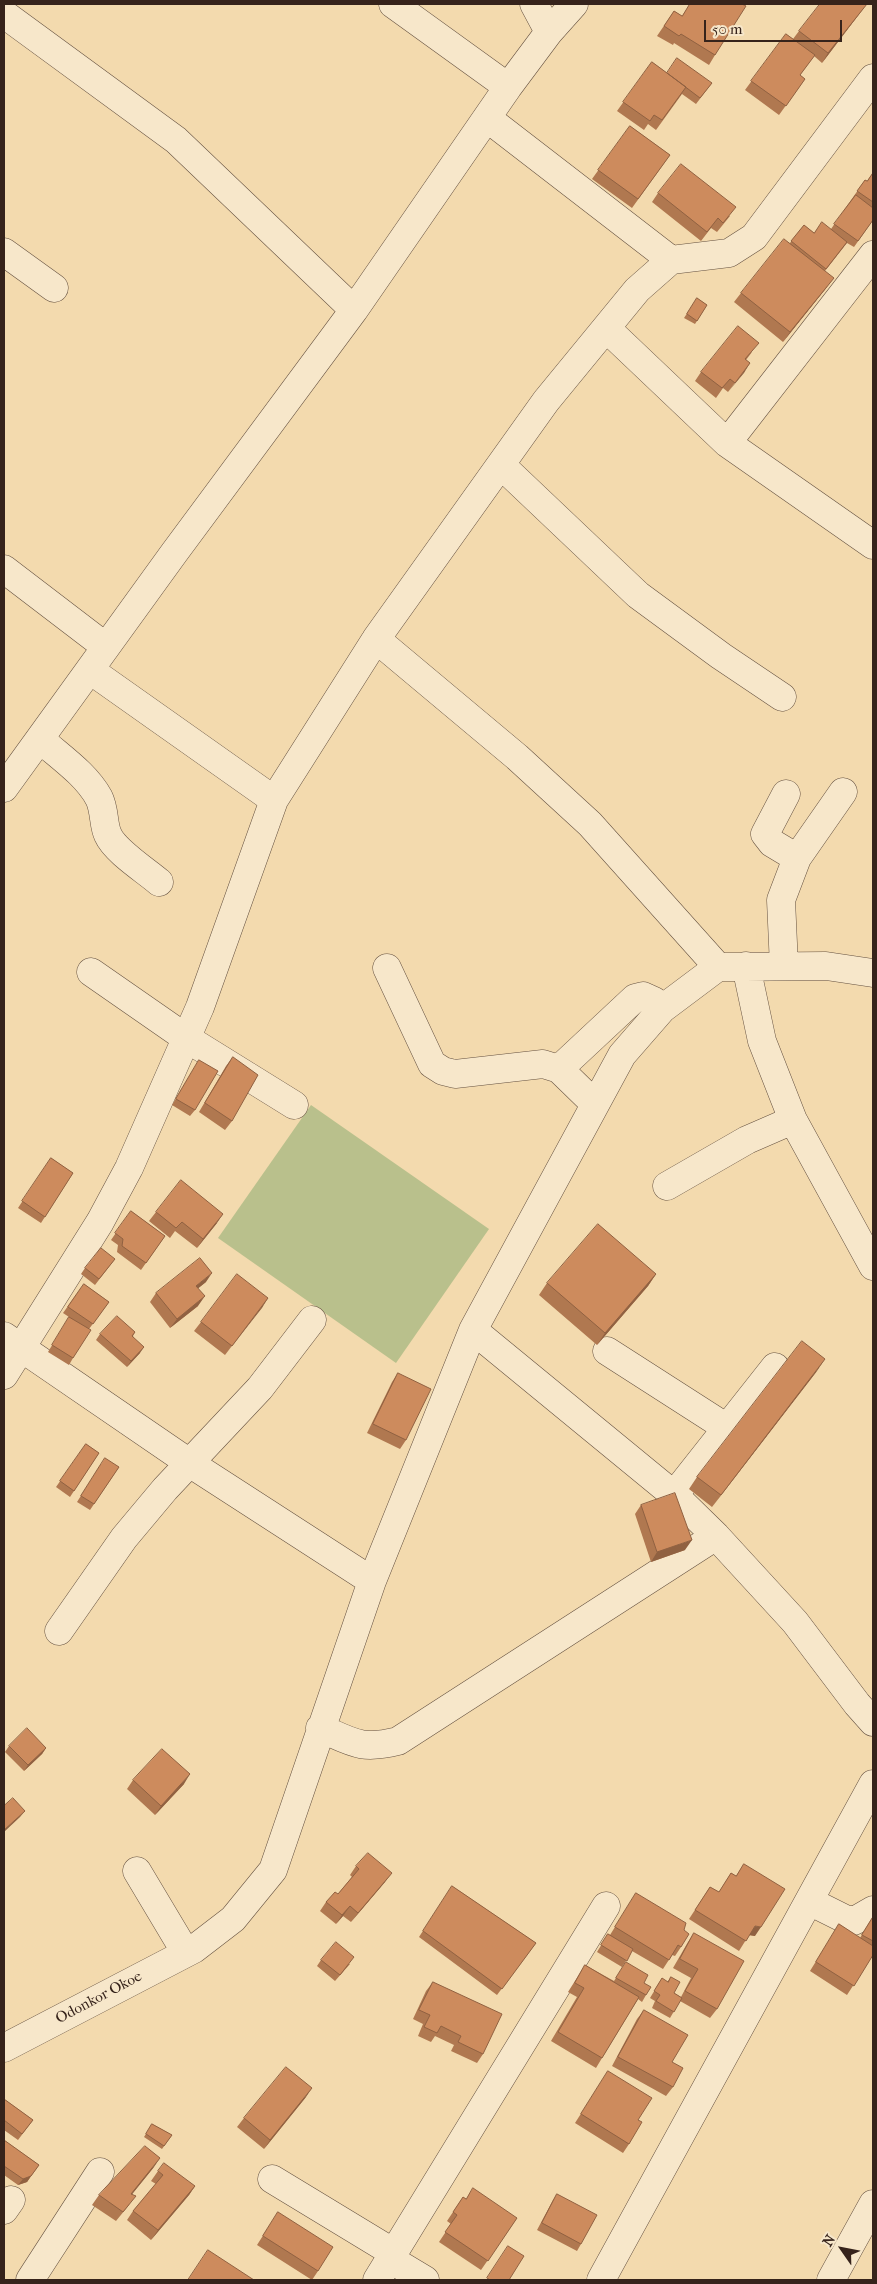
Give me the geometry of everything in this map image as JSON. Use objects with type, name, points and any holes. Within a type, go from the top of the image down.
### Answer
[{"type":"street","points":[[393,4],[508,87]]},
{"type":"street","points":[[534,4],[549,32]]},
{"type":"street","points":[[4,788],[354,310],[508,87],[549,32],[574,4]]},
{"type":"street","points":[[4,14],[176,140],[354,310]]},
{"type":"street","points":[[4,1375],[13,1342],[100,1222],[129,1168],[200,1007],[274,800],[376,639],[546,401],[637,290],[671,260],[729,253],[754,237],[873,78]]},
{"type":"street","points":[[487,118],[671,260]]},
{"type":"street","points":[[4,252],[54,288]]},
{"type":"street","points":[[727,443],[873,255]]},
{"type":"street","points":[[606,328],[727,443],[873,545]]},
{"type":"street","points":[[501,465],[638,595],[721,656],[782,697]]},
{"type":"street","points":[[4,569],[106,647]]},
{"type":"street","points":[[376,639],[517,757],[590,824],[718,967],[826,966],[873,973]]},
{"type":"street","points":[[90,670],[274,800]]},
{"type":"street","points":[[40,739],[86,781],[100,799],[106,819],[108,835],[117,847],[158,882]]},
{"type":"street","points":[[784,966],[781,900],[796,858],[843,792]]},
{"type":"street","points":[[786,794],[765,834],[772,843],[796,858]]},
{"type":"street","points":[[746,966],[762,1042],[793,1120],[873,1266]]},
{"type":"street","name":"Odonkor Okoe","points":[[4,2048],[190,1951],[233,1919],[273,1870],[320,1728],[372,1581],[473,1330],[622,1055],[662,1008],[718,967]]},
{"type":"street","points":[[387,968],[432,1064],[443,1071],[455,1074],[543,1064],[559,1069],[594,1104]]},
{"type":"street","points":[[91,972],[186,1038],[294,1105]]},
{"type":"street","points":[[559,1069],[635,998],[643,996],[662,1008]]},
{"type":"street","points":[[667,1186],[747,1140],[793,1120]]},
{"type":"street","points":[[59,1631],[124,1538],[165,1489],[191,1464],[260,1388],[312,1320]]},
{"type":"street","points":[[473,1330],[674,1495],[716,1536],[795,1622],[857,1704],[873,1722]]},
{"type":"street","points":[[13,1342],[191,1464],[372,1581]]},
{"type":"street","points":[[607,1352],[726,1428]]},
{"type":"street","points":[[674,1495],[775,1367]]},
{"type":"street","points":[[320,1728],[361,1746],[378,1746],[398,1741],[716,1536]]},
{"type":"street","points":[[601,2280],[873,1784]]},
{"type":"street","points":[[136,1871],[190,1951]]},
{"type":"street","points":[[809,1901],[845,1919],[854,1921],[873,1910]]},
{"type":"street","points":[[387,2264],[606,1906]]},
{"type":"street","points":[[30,2280],[100,2172]]},
{"type":"street","points":[[272,2179],[387,2264],[426,2280]]},
{"type":"street","points":[[830,2280],[873,2204]]},
{"type":"green space","points":[[311,1105],[489,1229],[396,1363],[218,1238]]},
{"type":"building","points":[[690,4],[742,4],[746,6],[715,55],[664,26],[674,11],[682,16]]},
{"type":"building","points":[[820,4],[867,4],[828,53],[799,31]]},
{"type":"building","points":[[786,34],[815,55],[800,75],[805,79],[786,106],[751,81]]},
{"type":"building","points":[[677,58],[712,83],[700,98],[667,73]]},
{"type":"building","points":[[652,62],[686,87],[662,120],[654,115],[650,121],[623,102]]},
{"type":"building","points":[[630,126],[670,155],[638,199],[598,170]]},
{"type":"building","points":[[681,164],[736,207],[723,223],[718,218],[707,232],[658,193]]},
{"type":"building","points":[[873,173],[873,202],[857,191]]},
{"type":"building","points":[[856,195],[873,208],[873,220],[858,241],[834,224]]},
{"type":"building","points":[[822,222],[847,242],[826,269],[791,241],[804,225],[814,233]]},
{"type":"building","points":[[784,239],[834,278],[790,332],[741,293]]},
{"type":"building","points":[[697,298],[707,305],[697,321],[687,314]]},
{"type":"building","points":[[738,326],[759,343],[745,359],[750,363],[735,383],[730,379],[722,388],[701,372]]},
{"type":"building","points":[[233,1057],[258,1075],[232,1121],[205,1103]]},
{"type":"building","points":[[199,1060],[218,1071],[195,1110],[176,1099]]},
{"type":"building","points":[[51,1158],[73,1173],[45,1217],[22,1201]]},
{"type":"building","points":[[181,1180],[223,1214],[203,1239],[182,1222],[176,1228],[156,1212]]},
{"type":"building","points":[[131,1211],[165,1236],[146,1263],[122,1246],[123,1239],[115,1233]]},
{"type":"building","points":[[598,1224],[656,1274],[605,1333],[547,1283]]},
{"type":"building","points":[[101,1248],[115,1259],[99,1279],[85,1268]]},
{"type":"building","points":[[200,1258],[212,1273],[196,1286],[205,1296],[177,1319],[156,1293]]},
{"type":"building","points":[[237,1274],[268,1298],[232,1346],[201,1322]]},
{"type":"building","points":[[84,1284],[109,1302],[93,1324],[68,1307]]},
{"type":"building","points":[[117,1316],[135,1332],[132,1336],[144,1347],[131,1361],[100,1334]]},
{"type":"building","points":[[69,1317],[91,1330],[73,1358],[52,1345]]},
{"type":"building","points":[[802,1341],[825,1359],[721,1495],[697,1477]]},
{"type":"building","points":[[398,1373],[431,1389],[406,1440],[373,1424]]},
{"type":"building","points":[[86,1444],[99,1453],[74,1491],[60,1481]]},
{"type":"building","points":[[105,1458],[119,1467],[94,1504],[81,1496]]},
{"type":"building","points":[[675,1493],[692,1540],[657,1552],[641,1505]]},
{"type":"building","points":[[27,1728],[46,1748],[28,1765],[9,1746]]},
{"type":"building","points":[[162,1749],[190,1774],[161,1806],[133,1780]]},
{"type":"building","points":[[13,1798],[25,1811],[4,1830],[4,1806]]},
{"type":"building","points":[[368,1853],[392,1873],[358,1913],[350,1906],[342,1915],[326,1902],[335,1892],[338,1894],[359,1869],[356,1866]]},
{"type":"building","points":[[744,1864],[785,1889],[761,1927],[755,1926],[746,1941],[695,1910],[710,1887],[719,1892],[731,1873],[736,1876]]},
{"type":"building","points":[[452,1886],[536,1943],[502,1989],[423,1931]]},
{"type":"building","points":[[636,1893],[686,1923],[684,1930],[689,1934],[681,1947],[678,1945],[669,1960],[615,1927]]},
{"type":"building","points":[[873,1917],[873,1941],[862,1935]]},
{"type":"building","points":[[839,1924],[873,1946],[873,1955],[854,1986],[816,1962]]},
{"type":"building","points":[[694,1933],[744,1961],[717,2009],[685,1991],[698,1969],[680,1959]]},
{"type":"building","points":[[608,1934],[633,1949],[627,1961],[601,1945]]},
{"type":"building","points":[[336,1942],[354,1957],[340,1975],[321,1960]]},
{"type":"building","points":[[626,1962],[648,1975],[644,1983],[651,1987],[646,1995],[616,1978]]},
{"type":"building","points":[[585,1965],[639,1997],[602,2058],[558,2032],[584,1988],[575,1983]]},
{"type":"building","points":[[671,1977],[680,1982],[674,1993],[682,1998],[674,2012],[656,2001],[660,1995],[654,1991],[662,1978],[668,1982]]},
{"type":"building","points":[[433,1982],[502,2014],[483,2054],[458,2042],[461,2036],[441,2026],[437,2033],[424,2027],[430,2015],[419,2010]]},
{"type":"building","points":[[644,2010],[688,2035],[672,2062],[683,2068],[673,2087],[618,2057]]},
{"type":"building","points":[[286,2067],[312,2088],[270,2140],[244,2118]]},
{"type":"building","points":[[608,2071],[652,2098],[638,2120],[642,2122],[629,2144],[581,2114]]},
{"type":"building","points":[[4,2099],[33,2120],[22,2134],[4,2120]]},
{"type":"building","points":[[152,2124],[172,2135],[164,2146],[146,2134]]},
{"type":"building","points":[[4,2140],[39,2165],[31,2176],[23,2179],[4,2166]]},
{"type":"building","points":[[145,2146],[160,2158],[131,2194],[136,2196],[123,2212],[99,2195]]},
{"type":"building","points":[[164,2163],[195,2186],[158,2230],[133,2211],[163,2175],[158,2171]]},
{"type":"building","points":[[473,2188],[517,2218],[488,2261],[445,2232],[457,2215],[453,2212],[463,2197],[466,2199]]},
{"type":"building","points":[[557,2194],[597,2215],[581,2244],[542,2223]]},
{"type":"building","points":[[278,2212],[333,2247],[318,2271],[263,2236]]},
{"type":"building","points":[[508,2246],[524,2256],[509,2280],[490,2280],[487,2278]]},
{"type":"building","points":[[208,2250],[254,2280],[188,2280]]}]
